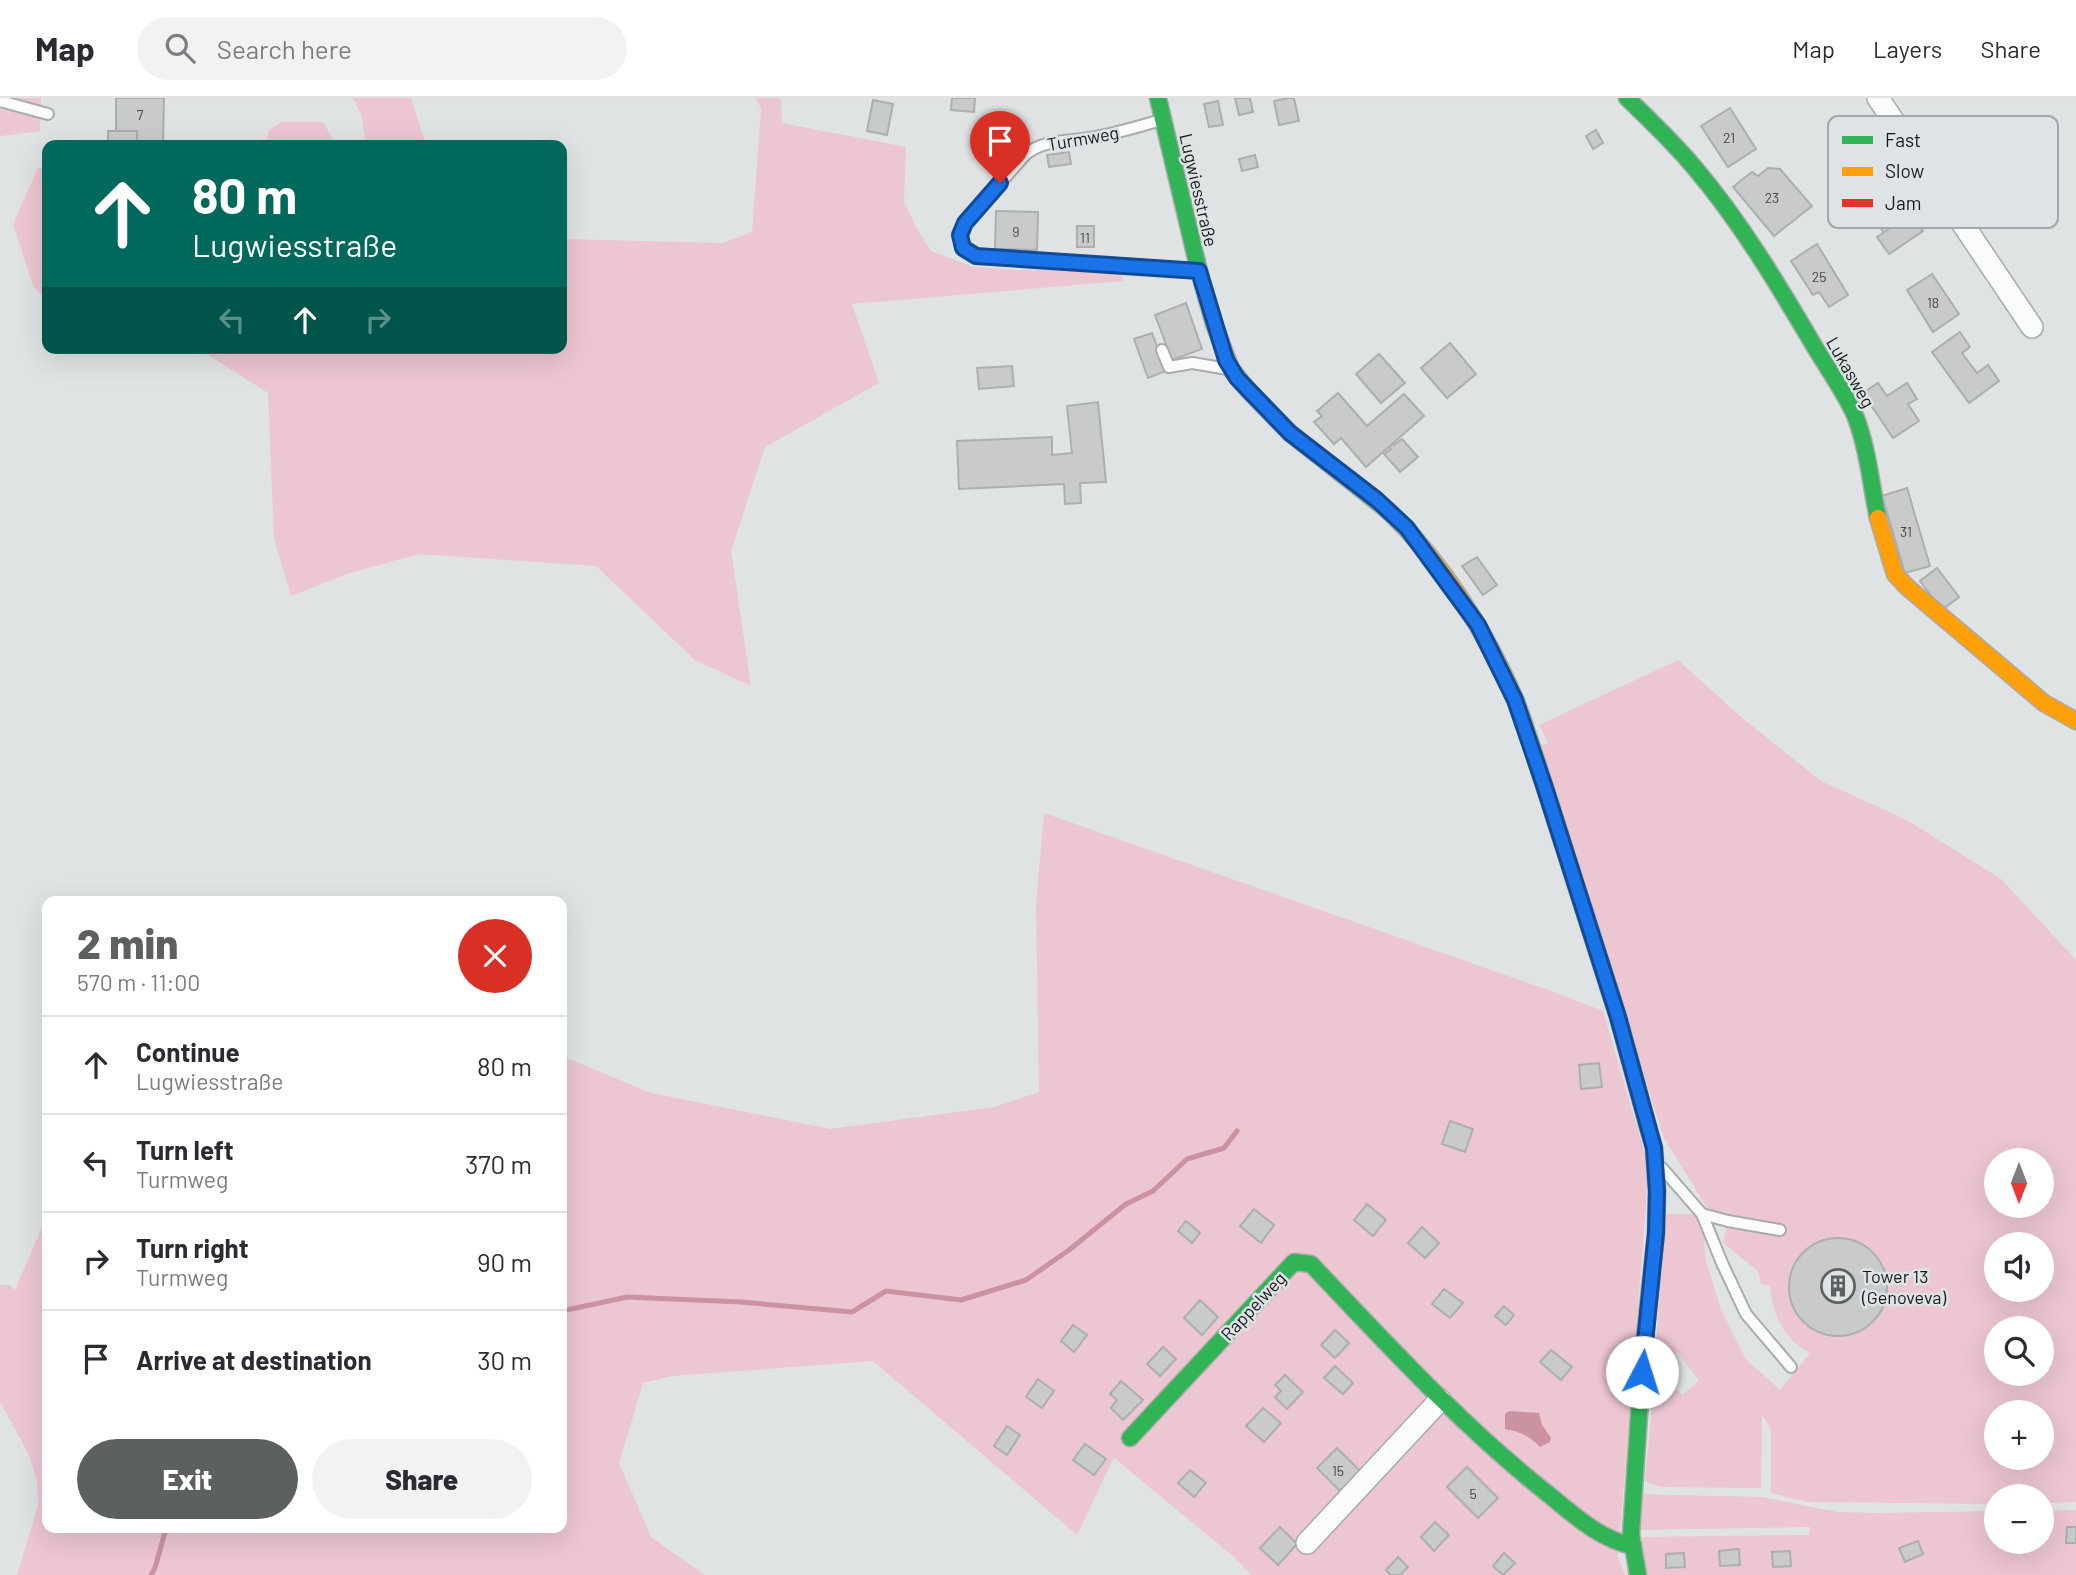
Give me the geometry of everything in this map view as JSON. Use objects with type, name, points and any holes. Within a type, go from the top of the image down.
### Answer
[{"type":"street","name":"Lugwiesstraße","points":[[1158,98],[1199,271],[1214,324],[1231,369],[1290,433],[1377,500],[1407,528],[1478,625],[1498,662],[1527,730],[1618,1017],[1652,1136],[1656,1161],[1656,1233],[1633,1480],[1633,1546],[1638,1575]]},
{"type":"street","name":"Lukasweg","points":[[1627,98],[1679,147],[1760,258],[1855,415],[1867,458],[1878,516],[1895,574],[1917,596],[2044,703],[2076,721]]},
{"type":"street","points":[[1878,98],[1890,116]]},
{"type":"street","points":[[1965,228],[2032,327]]},
{"type":"street","name":"Rappelweg","points":[[1129,1438],[1294,1262],[1311,1264],[1440,1400],[1538,1488],[1591,1529],[1618,1544],[1633,1546]]},
{"type":"street","points":[[1307,1543],[1440,1400]]},
{"type":"lane","points":[[0,101],[48,114]]},
{"type":"lane","name":"Turmweg","points":[[1163,119],[1099,136],[1035,147],[965,223],[960,230],[960,239],[963,248],[976,256],[1199,271]]},
{"type":"lane","points":[[1162,350],[1169,367],[1185,363],[1231,369]]},
{"type":"lane","points":[[1656,1161],[1702,1214],[1746,1314],[1790,1367]]},
{"type":"lane","points":[[1702,1214],[1780,1230]]},
{"type":"shaded area","points":[[0,98],[41,98],[40,131],[0,136]]},
{"type":"shaded area","points":[[353,98],[411,98],[424,140],[365,140],[362,116]]},
{"type":"shaded area","points":[[756,98],[781,98],[782,123],[906,147],[904,202],[931,251],[974,267],[1017,270],[1120,270],[1123,281],[852,304],[879,383],[765,447],[731,551],[751,686],[695,660],[596,566],[419,554],[347,574],[291,596],[274,539],[268,393],[207,354],[567,354],[567,239],[723,243],[752,232],[761,109]]},
{"type":"shaded area","points":[[282,122],[323,122],[333,140],[267,140],[269,130]]},
{"type":"shaded area","points":[[38,168],[42,168],[42,296],[33,286],[13,224]]},
{"type":"shaded area","points":[[1678,660],[1741,717],[1821,781],[1907,820],[2001,879],[2076,960],[2076,1502],[2054,1503],[2054,1484],[1984,1484],[1984,1504],[1808,1502],[1771,1493],[1771,1430],[1762,1414],[1761,1488],[1660,1487],[1645,1481],[1656,1364],[1682,1395],[1699,1381],[1678,1352],[1667,1359],[1656,1349],[1663,1214],[1702,1214],[1708,1209],[1664,1138],[1537,747],[1548,743],[1539,725]],"holes":[[[1702,1214],[1728,1221],[1723,1243],[1758,1271],[1761,1284],[1770,1286],[1781,1325],[1793,1340],[1810,1353],[1780,1390],[1745,1358],[1721,1310],[1706,1261]]]},
{"type":"shaded area","points":[[1044,813],[1603,1011],[1649,1168],[1618,1557],[1625,1575],[1251,1575],[1233,1556],[1114,1458],[1077,1535],[873,1361],[672,1376],[643,1383],[619,1463],[651,1537],[705,1575],[17,1575],[38,1505],[37,1481],[29,1455],[0,1402],[0,1285],[9,1285],[15,1290],[42,1227],[42,1533],[567,1533],[567,1058],[651,1093],[830,1129],[994,1107],[1039,1092],[1036,904]]},
{"type":"shaded area","points":[[1509,1411],[1539,1413],[1542,1425],[1551,1438],[1550,1442],[1540,1447],[1524,1435],[1505,1429],[1505,1414]]},
{"type":"shaded area","points":[[1633,1494],[1762,1497],[1837,1512],[1984,1511],[1984,1554],[2054,1554],[2054,1511],[2076,1510],[2076,1575],[1643,1575],[1642,1537],[1809,1535],[1810,1527],[1637,1530]]},
{"type":"building","points":[[116,98],[164,98],[163,140],[137,140],[137,131],[116,131]]},
{"type":"building","points":[[952,98],[975,98],[974,112],[951,110]]},
{"type":"building","points":[[1235,98],[1250,98],[1253,112],[1239,115]]},
{"type":"building","points":[[1294,98],[1299,121],[1279,125],[1274,101]]},
{"type":"building","points":[[873,100],[893,104],[887,135],[867,131]]},
{"type":"building","points":[[1218,101],[1223,125],[1209,127],[1204,104]]},
{"type":"building","points":[[1730,108],[1756,149],[1728,167],[1701,126]]},
{"type":"building","points":[[1596,130],[1603,143],[1593,149],[1586,136]]},
{"type":"building","points":[[108,131],[137,131],[137,140],[108,140]]},
{"type":"building","points":[[1069,152],[1071,164],[1049,167],[1047,155]]},
{"type":"building","points":[[1255,155],[1258,167],[1242,171],[1239,159]]},
{"type":"building","points":[[1768,168],[1780,169],[1812,206],[1774,236],[1733,187],[1752,172],[1758,176]]},
{"type":"building","points":[[996,211],[1038,212],[1037,250],[995,249]]},
{"type":"building","points":[[1077,226],[1094,226],[1094,247],[1077,247]]},
{"type":"building","points":[[1890,228],[1921,228],[1923,231],[1889,254],[1877,237]]},
{"type":"building","points":[[1817,244],[1848,295],[1829,307],[1819,292],[1813,295],[1791,261]]},
{"type":"building","points":[[1932,274],[1959,314],[1933,332],[1907,290]]},
{"type":"building","points":[[1186,303],[1202,349],[1172,360],[1155,315]]},
{"type":"building","points":[[1960,332],[1970,347],[1962,353],[1977,373],[1988,365],[1999,381],[1969,403],[1932,352]]},
{"type":"building","points":[[1152,333],[1166,371],[1148,378],[1134,339]]},
{"type":"building","points":[[1450,343],[1476,374],[1447,398],[1421,368]]},
{"type":"building","points":[[1379,354],[1405,383],[1381,403],[1356,374]]},
{"type":"building","points":[[1012,366],[1014,386],[979,389],[977,368]]},
{"type":"building","points":[[1878,383],[1887,396],[1907,383],[1917,399],[1908,404],[1919,421],[1893,438],[1863,393]]},
{"type":"building","points":[[1338,393],[1367,426],[1404,394],[1424,416],[1366,467],[1341,438],[1334,444],[1314,422],[1322,416],[1317,411]]},
{"type":"building","points":[[1098,402],[1106,482],[1080,483],[1081,503],[1065,504],[1064,484],[959,489],[957,441],[1052,437],[1052,455],[1072,453],[1067,406]]},
{"type":"building","points":[[1402,439],[1418,457],[1400,472],[1384,454],[1391,449],[1389,447]]},
{"type":"building","points":[[1907,488],[1930,566],[1905,573],[1882,496]]},
{"type":"building","points":[[1477,557],[1497,585],[1483,595],[1462,566]]},
{"type":"building","points":[[1937,568],[1959,597],[1942,610],[1920,581]]},
{"type":"building","points":[[1599,1063],[1602,1087],[1581,1089],[1579,1065]]},
{"type":"building","points":[[1450,1121],[1473,1129],[1465,1152],[1442,1144]]},
{"type":"building","points":[[1367,1204],[1386,1220],[1373,1236],[1354,1220]]},
{"type":"building","points":[[1254,1209],[1274,1225],[1261,1243],[1240,1226]]},
{"type":"building","points":[[1186,1221],[1200,1233],[1192,1243],[1178,1231]]},
{"type":"building","points":[[1422,1227],[1439,1243],[1425,1258],[1408,1243]]},
{"type":"building","name":"Tower 13 (Genoveva)","points":[[1838,1238],[1857,1242],[1873,1252],[1883,1268],[1887,1287],[1883,1306],[1873,1322],[1857,1332],[1838,1336],[1819,1332],[1803,1322],[1793,1306],[1789,1287],[1793,1268],[1803,1252],[1819,1242]]},
{"type":"building","points":[[1444,1289],[1463,1303],[1450,1318],[1432,1304]]},
{"type":"building","points":[[1200,1300],[1218,1317],[1202,1335],[1184,1318]]},
{"type":"building","points":[[1504,1306],[1514,1315],[1506,1325],[1495,1316]]},
{"type":"building","points":[[1073,1325],[1087,1335],[1074,1352],[1061,1341]]},
{"type":"building","points":[[1335,1330],[1349,1343],[1335,1358],[1321,1345]]},
{"type":"building","points":[[1163,1347],[1176,1359],[1160,1376],[1147,1364]]},
{"type":"building","points":[[1551,1350],[1572,1367],[1561,1380],[1540,1362]]},
{"type":"building","points":[[1335,1366],[1353,1383],[1343,1394],[1324,1378]]},
{"type":"building","points":[[1285,1375],[1303,1392],[1287,1409],[1275,1397],[1281,1391],[1275,1385]]},
{"type":"building","points":[[1038,1379],[1054,1391],[1042,1408],[1026,1397]]},
{"type":"building","points":[[1121,1381],[1143,1400],[1123,1420],[1111,1408],[1117,1400],[1110,1394]]},
{"type":"building","points":[[1263,1408],[1281,1423],[1264,1442],[1246,1426]]},
{"type":"building","points":[[1007,1426],[1020,1435],[1007,1455],[994,1446]]},
{"type":"building","points":[[1085,1444],[1106,1459],[1094,1475],[1073,1460]]},
{"type":"building","points":[[1337,1448],[1360,1471],[1340,1491],[1317,1468]]},
{"type":"building","points":[[1467,1467],[1498,1498],[1478,1518],[1447,1487]]},
{"type":"building","points":[[1190,1470],[1206,1483],[1194,1497],[1178,1483]]},
{"type":"building","points":[[1435,1522],[1449,1535],[1434,1551],[1421,1537]]},
{"type":"building","points":[[1280,1527],[1297,1544],[1278,1565],[1260,1548]]},
{"type":"building","points":[[2067,1527],[2076,1527],[2076,1543],[2066,1543]]},
{"type":"building","points":[[1918,1541],[1923,1554],[1905,1562],[1899,1548]]},
{"type":"building","points":[[1739,1549],[1740,1565],[1720,1566],[1719,1551]]},
{"type":"building","points":[[1790,1551],[1791,1566],[1773,1567],[1772,1552]]},
{"type":"building","points":[[1504,1553],[1515,1563],[1503,1575],[1493,1566]]},
{"type":"building","points":[[1684,1553],[1685,1567],[1666,1568],[1666,1554]]},
{"type":"building","points":[[1398,1557],[1408,1567],[1400,1575],[1391,1575],[1386,1570]]},
{"type":"waterway","points":[[567,1310],[627,1297],[741,1302],[852,1312],[886,1291],[961,1300],[1026,1280],[1069,1250],[1126,1204],[1153,1191],[1187,1159],[1224,1148],[1237,1131]]},
{"type":"waterway","points":[[151,1575],[165,1533]]},
{"type":"traffic: fast","points":[[1158,98],[1199,271],[1214,324],[1231,369],[1290,433],[1386,509]]},
{"type":"traffic: fast","points":[[1627,98],[1686,158],[1727,209],[1772,275],[1842,391],[1860,430],[1878,518]]},
{"type":"traffic: fast","points":[[1638,1575],[1631,1534],[1643,1355],[1656,1233],[1657,1191],[1654,1148],[1648,1127]]},
{"type":"traffic: fast","points":[[1130,1438],[1294,1262],[1311,1264],[1425,1383],[1516,1468],[1588,1525],[1609,1538],[1633,1546]]},
{"type":"traffic: slow","points":[[1386,509],[1425,550],[1476,622],[1515,699],[1546,791]]},
{"type":"traffic: slow","points":[[1878,518],[1895,574],[1907,587],[2044,703],[2076,721]]},
{"type":"traffic: jam","points":[[1546,791],[1618,1017],[1648,1127]]},
{"type":"place","name":"Tower 13 (Genoveva)","points":[[1838,1286]]},
{"type":"route","points":[[1000,183],[960,230],[963,248],[976,256],[1199,271],[1226,360],[1237,378],[1290,433],[1377,500],[1407,528],[1459,596],[1498,662],[1527,730],[1618,1017],[1652,1136],[1656,1161],[1656,1233],[1642,1372]]}]
